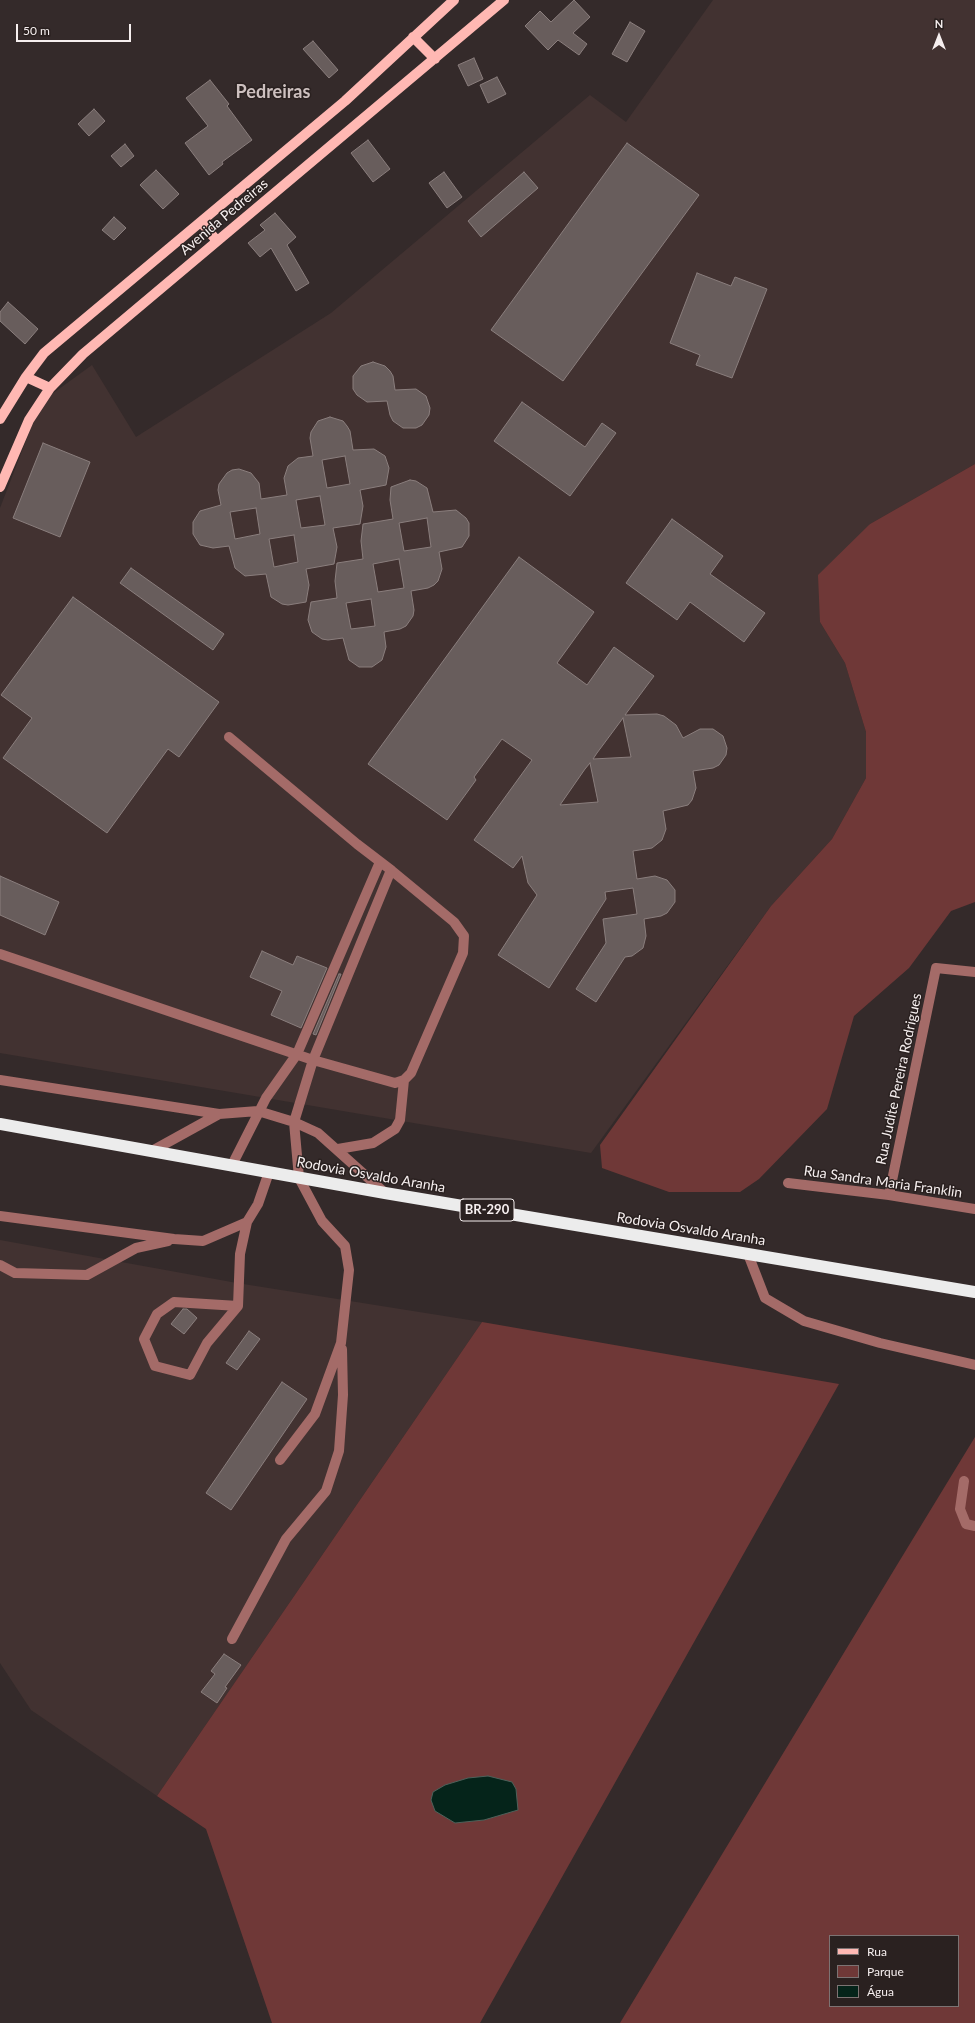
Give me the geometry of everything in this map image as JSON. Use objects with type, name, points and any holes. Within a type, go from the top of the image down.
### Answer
[{"type":"highway","name":"Rodovia Osvaldo Aranha","points":[[0,1124],[385,1193],[975,1292]]},
{"type":"main road","name":"Avenida Pedreiras","points":[[0,419],[26,377],[44,353],[346,101],[454,0]]},
{"type":"main road","name":"Avenida Pedreiras","points":[[0,487],[29,420],[50,388],[83,354],[504,0]]},
{"type":"main road","points":[[414,37],[435,59]]},
{"type":"main road","points":[[201,222],[217,242]]},
{"type":"main road","points":[[26,377],[50,388]]},
{"type":"street","points":[[0,954],[313,1060],[395,1083],[404,1080],[411,1073],[463,954],[464,936],[454,922],[357,844],[229,737]]},
{"type":"street","points":[[232,1165],[258,1111],[297,1054],[380,862]]},
{"type":"street","points":[[232,1639],[286,1539],[326,1491],[339,1451],[343,1395],[342,1343],[349,1270],[345,1246],[322,1222],[299,1178],[294,1122],[313,1060],[391,870]]},
{"type":"street","name":"Rua Judite Pereira Rodrigues","points":[[889,1195],[936,968],[975,972]]},
{"type":"street","points":[[0,1080],[219,1114],[258,1111],[294,1122],[318,1133],[338,1149],[385,1193]]},
{"type":"street","points":[[338,1149],[372,1143],[395,1129],[400,1120],[404,1080]]},
{"type":"street","points":[[152,1151],[219,1114]]},
{"type":"street","points":[[238,1306],[174,1302],[157,1314],[144,1339],[155,1366],[190,1375],[207,1343],[238,1306],[240,1254],[247,1222],[258,1204],[270,1172]]},
{"type":"street","name":"Rua Sandra Maria Franklin","points":[[788,1183],[889,1195],[975,1209]]},
{"type":"street","points":[[0,1216],[174,1239],[203,1241],[247,1222]]},
{"type":"street","points":[[0,1265],[15,1272],[87,1275],[136,1248],[174,1239]]},
{"type":"street","points":[[748,1254],[765,1298],[804,1321],[880,1343],[975,1365]]},
{"type":"street","points":[[280,1460],[315,1414],[342,1343]]},
{"type":"street","points":[[964,1481],[960,1509],[966,1524],[975,1526]]},
{"type":"shaded area","points":[[713,0],[975,0],[975,464],[870,524],[820,622],[845,663],[866,732],[866,778],[832,839],[771,906],[591,1153],[0,1053],[0,508],[41,402],[92,365],[136,437],[331,313],[590,95],[626,122]]},
{"type":"shaded area","points":[[0,1240],[237,1283],[482,1322],[157,1796],[31,1710],[0,1663]]},
{"type":"green space","points":[[975,464],[975,902],[951,911],[909,968],[854,1016],[827,1109],[759,1179],[740,1192],[669,1192],[602,1168],[600,1145],[771,906],[832,839],[866,778],[866,732],[845,663],[820,622],[818,575],[870,524]]},
{"type":"green space","points":[[482,1322],[839,1384],[480,2023],[272,2023],[206,1829],[157,1796]]},
{"type":"green space","points":[[975,1437],[975,2023],[620,2023],[897,1565]]},
{"type":"water","points":[[488,1776],[512,1782],[516,1789],[518,1810],[484,1820],[455,1823],[435,1811],[431,1800],[433,1792],[445,1785],[468,1778]]},
{"type":"building","points":[[574,0],[590,17],[573,33],[587,44],[579,55],[558,40],[548,50],[525,26],[540,11],[551,22]]},
{"type":"building","points":[[630,22],[645,31],[627,62],[612,54]]},
{"type":"building","points":[[313,41],[338,70],[329,78],[303,49]]},
{"type":"building","points":[[474,58],[483,79],[468,86],[458,65]]},
{"type":"building","points":[[497,77],[506,94],[488,103],[480,85]]},
{"type":"building","points":[[210,80],[229,104],[227,106],[252,140],[222,162],[223,164],[209,175],[185,143],[208,126],[186,98]]},
{"type":"building","points":[[94,109],[105,121],[89,136],[78,124]]},
{"type":"building","points":[[368,140],[390,169],[373,182],[351,153]]},
{"type":"building","points":[[627,143],[699,195],[563,381],[491,330]]},
{"type":"building","points":[[125,144],[134,156],[121,167],[111,156]]},
{"type":"building","points":[[156,170],[179,194],[163,209],[140,185]]},
{"type":"building","points":[[444,172],[462,197],[447,208],[429,183]]},
{"type":"building","points":[[524,172],[538,188],[481,237],[468,221]]},
{"type":"building","points":[[275,213],[296,237],[287,245],[309,283],[296,291],[271,248],[260,257],[248,243],[265,230],[260,225]]},
{"type":"building","points":[[114,217],[126,228],[114,240],[102,230]]},
{"type":"building","points":[[697,273],[731,286],[735,277],[767,289],[732,378],[696,365],[700,355],[670,343]]},
{"type":"building","points":[[8,302],[38,329],[25,344],[0,321],[0,312]]},
{"type":"building","points":[[373,362],[385,366],[390,371],[393,376],[395,390],[416,389],[426,396],[430,408],[429,415],[422,425],[416,428],[403,428],[393,421],[387,401],[367,402],[357,395],[353,389],[353,376],[361,366]]},
{"type":"building","points":[[522,402],[585,447],[602,423],[616,433],[570,496],[494,441]]},
{"type":"building","points":[[330,417],[343,421],[350,431],[353,450],[374,449],[385,456],[389,468],[386,485],[360,490],[363,506],[360,524],[333,528],[337,547],[334,564],[306,569],[309,585],[306,602],[288,605],[282,604],[271,597],[266,574],[245,576],[235,568],[229,546],[213,548],[200,545],[193,534],[193,522],[200,511],[221,505],[218,490],[219,484],[227,473],[232,470],[239,469],[251,473],[259,483],[261,499],[287,495],[284,478],[288,466],[298,458],[313,456],[310,438],[311,432],[318,421]],"holes":[[[345,456],[350,484],[327,488],[322,460]],[[320,496],[325,525],[301,528],[296,500]],[[256,508],[260,534],[235,539],[230,512]],[[294,535],[298,562],[274,567],[269,539]]]},
{"type":"building","points":[[43,443],[90,462],[60,537],[13,518]]},
{"type":"building","points":[[410,480],[416,481],[427,488],[433,512],[456,510],[466,518],[469,523],[469,536],[462,547],[439,552],[442,569],[438,581],[434,585],[428,588],[411,591],[414,610],[413,616],[406,626],[400,629],[384,632],[386,647],[382,660],[372,667],[359,667],[349,660],[343,638],[328,640],[322,639],[312,632],[308,620],[311,602],[337,598],[335,581],[337,563],[363,559],[361,541],[363,524],[393,519],[390,500],[391,487]],"holes":[[[427,518],[431,547],[404,551],[399,523]],[[399,559],[404,588],[378,592],[373,564]],[[371,599],[375,626],[351,629],[346,603]]]},
{"type":"building","points":[[672,519],[723,556],[710,574],[765,613],[744,642],[690,602],[677,620],[626,583]]},
{"type":"building","points":[[519,557],[594,612],[557,663],[587,685],[614,647],[654,676],[625,715],[657,714],[664,716],[676,725],[683,738],[700,729],[713,729],[723,736],[727,748],[726,755],[719,765],[713,768],[693,771],[696,788],[692,800],[688,805],[663,811],[666,829],[662,840],[652,848],[633,851],[637,879],[655,876],[667,880],[675,890],[675,902],[667,913],[661,916],[644,919],[646,936],[643,948],[632,956],[625,957],[596,1002],[576,989],[606,943],[603,919],[637,914],[633,888],[605,892],[606,899],[549,988],[498,955],[537,895],[528,883],[522,856],[513,868],[474,840],[532,760],[502,739],[474,777],[476,780],[447,820],[368,764]],"holes":[[[623,718],[631,757],[593,759],[597,753]],[[590,763],[598,802],[560,805],[585,769]]]},
{"type":"building","points":[[131,568],[224,634],[213,650],[120,583]]},
{"type":"building","points":[[73,597],[219,702],[179,757],[168,749],[107,833],[3,758],[32,718],[1,695]]},
{"type":"building","points":[[0,876],[59,902],[45,935],[0,915]]},
{"type":"building","points":[[262,951],[293,965],[297,956],[327,968],[301,1028],[271,1015],[282,991],[250,977]]},
{"type":"building","points":[[339,974],[341,974],[316,1035],[313,1034]]},
{"type":"building","points":[[183,1309],[187,1309],[197,1318],[184,1334],[171,1324]]},
{"type":"building","points":[[249,1331],[260,1339],[237,1370],[226,1363]]},
{"type":"building","points":[[282,1382],[307,1399],[231,1510],[206,1493]]},
{"type":"building","points":[[224,1654],[241,1665],[225,1687],[227,1688],[217,1703],[201,1692],[215,1674],[211,1671]]},
{"type":"district","name":"Pedreiras","points":[[273,92]]}]
